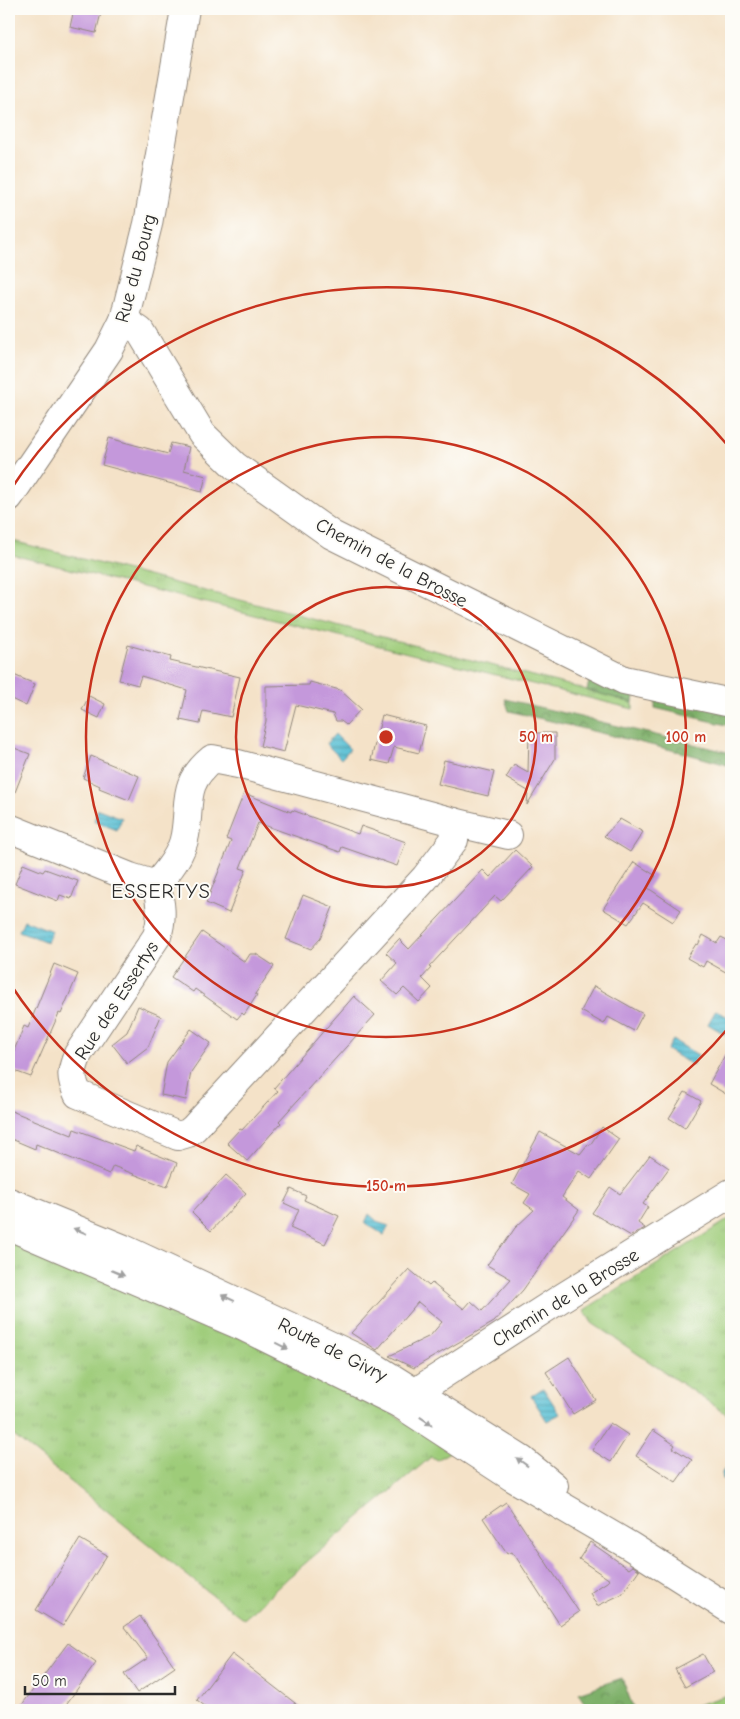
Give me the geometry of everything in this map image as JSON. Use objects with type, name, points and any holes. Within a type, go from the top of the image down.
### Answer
[{"type":"street","name":"Rue du Bourg","points":[[9,498],[109,350],[124,320],[148,224],[185,9]]},
{"type":"street","name":"Chemin de la Brosse","points":[[124,320],[140,331],[202,434],[235,466],[332,535],[624,680],[731,703]]},
{"type":"street","points":[[9,828],[130,877],[156,885],[179,854],[185,836],[187,803],[193,779],[202,767],[212,759],[238,764],[508,835]]},
{"type":"street","name":"Rue des Essertys","points":[[156,885],[161,903],[162,921],[157,936],[78,1054],[72,1070],[78,1094],[178,1136],[188,1133],[194,1128],[425,878],[454,840],[456,831],[454,822]]},
{"type":"street","name":"Chemin de la Brosse","points":[[408,1398],[560,1299],[731,1193]]},
{"type":"street","name":"Route de Givry","points":[[9,1202],[124,1249],[262,1316],[368,1363],[408,1398],[522,1460],[630,1546],[731,1610]]},
{"type":"street","name":"Route de Givry","points":[[9,1226],[262,1316]]},
{"type":"green space","points":[[9,540],[587,690],[633,703],[633,709],[9,554]]},
{"type":"green space","points":[[591,674],[635,689],[633,703],[587,690]]},
{"type":"green space","points":[[656,695],[731,710],[731,726],[655,708]]},
{"type":"green space","points":[[505,699],[731,753],[731,766],[509,711]]},
{"type":"green space","points":[[731,1218],[731,1417],[592,1323],[584,1310]]},
{"type":"green space","points":[[9,1238],[345,1383],[451,1451],[437,1460],[431,1457],[289,1577],[244,1619],[9,1432]]},
{"type":"green space","points":[[622,1678],[634,1710],[589,1710],[578,1693]]},
{"type":"green space","points":[[731,1694],[731,1710],[681,1710]]},
{"type":"water","points":[[335,734],[350,749],[341,759],[326,744]]},
{"type":"water","points":[[98,809],[122,818],[117,830],[94,821]]},
{"type":"water","points":[[24,920],[52,931],[47,942],[19,931]]},
{"type":"water","points":[[716,1010],[731,1019],[731,1038],[708,1024]]},
{"type":"water","points":[[673,1040],[698,1055],[692,1065],[667,1050]]},
{"type":"water","points":[[369,1214],[379,1223],[389,1226],[384,1235],[365,1223]]},
{"type":"water","points":[[543,1388],[560,1414],[547,1421],[531,1396]]},
{"type":"water","points":[[731,1459],[731,1481],[726,1481],[723,1479],[722,1473]]},
{"type":"building","points":[[74,9],[102,9],[96,33],[70,27]]},
{"type":"building","points":[[109,438],[168,454],[171,443],[189,447],[184,470],[206,476],[202,492],[102,465]]},
{"type":"building","points":[[128,645],[171,657],[170,661],[240,677],[231,717],[203,711],[200,724],[180,720],[187,690],[141,676],[138,685],[119,680]]},
{"type":"building","points":[[9,673],[35,684],[26,706],[9,698]]},
{"type":"building","points":[[310,682],[340,690],[361,709],[346,725],[341,721],[336,721],[333,714],[296,705],[284,752],[260,746],[266,721],[266,686],[309,685]]},
{"type":"building","points":[[89,696],[105,704],[99,718],[82,710]]},
{"type":"building","points":[[382,715],[426,726],[419,753],[394,747],[389,764],[371,760]]},
{"type":"building","points":[[529,733],[555,733],[555,759],[527,805],[528,791],[506,778],[514,765],[528,773]]},
{"type":"building","points":[[9,746],[30,754],[10,805],[9,805]]},
{"type":"building","points":[[91,756],[139,776],[129,800],[99,788],[100,786],[83,778]]},
{"type":"building","points":[[444,760],[494,772],[488,796],[438,784]]},
{"type":"building","points":[[244,793],[291,812],[292,810],[358,834],[361,826],[406,842],[397,866],[342,847],[340,852],[258,823],[240,868],[246,870],[229,913],[206,903],[231,841],[226,839]]},
{"type":"building","points":[[620,819],[643,832],[630,852],[604,836]]},
{"type":"building","points":[[515,850],[533,867],[501,901],[495,896],[429,967],[431,968],[422,978],[432,988],[419,1002],[404,988],[397,995],[381,981],[397,963],[386,953],[399,939],[409,949],[483,870],[490,877]]},
{"type":"building","points":[[634,862],[656,876],[648,888],[681,910],[673,922],[643,903],[628,924],[603,909]]},
{"type":"building","points":[[23,864],[43,872],[45,869],[78,881],[71,899],[60,895],[58,901],[15,884]]},
{"type":"building","points":[[303,895],[333,907],[320,939],[311,949],[286,939]]},
{"type":"building","points":[[202,932],[245,962],[250,954],[256,954],[274,966],[255,994],[257,995],[244,1015],[242,1013],[237,1019],[195,989],[193,992],[171,977]]},
{"type":"building","points":[[703,935],[717,943],[721,937],[731,942],[731,975],[706,961],[703,967],[687,958],[696,944],[698,945]]},
{"type":"building","points":[[54,964],[78,974],[31,1077],[9,1069],[9,1063],[24,1026],[28,1028]]},
{"type":"building","points":[[594,986],[643,1014],[634,1031],[608,1017],[604,1024],[581,1011]]},
{"type":"building","points":[[354,996],[375,1015],[279,1121],[281,1123],[247,1161],[227,1143],[240,1129],[242,1130],[278,1091],[274,1088]]},
{"type":"building","points":[[138,1006],[161,1016],[148,1047],[127,1063],[112,1044],[127,1032]]},
{"type":"building","points":[[191,1029],[211,1043],[191,1072],[186,1100],[161,1095],[167,1062]]},
{"type":"building","points":[[731,1044],[731,1097],[709,1084]]},
{"type":"building","points":[[685,1092],[701,1101],[685,1128],[669,1118]]},
{"type":"building","points":[[9,1110],[72,1135],[74,1129],[134,1151],[136,1146],[177,1163],[167,1187],[113,1166],[109,1174],[36,1144],[35,1149],[9,1138]]},
{"type":"building","points":[[602,1127],[619,1139],[591,1179],[579,1171],[562,1197],[579,1210],[523,1290],[494,1322],[414,1368],[389,1356],[430,1336],[442,1322],[418,1302],[377,1350],[351,1333],[409,1269],[429,1286],[432,1283],[464,1309],[471,1301],[482,1311],[511,1279],[487,1265],[515,1228],[534,1210],[524,1203],[530,1194],[512,1184],[540,1132],[580,1154],[588,1144],[590,1145]]},
{"type":"building","points":[[650,1155],[669,1168],[643,1204],[648,1207],[638,1223],[645,1228],[631,1236],[592,1213],[610,1187],[620,1194]]},
{"type":"building","points":[[226,1175],[246,1193],[211,1231],[192,1212]]},
{"type":"building","points":[[291,1189],[306,1196],[304,1200],[339,1216],[325,1244],[290,1228],[299,1210],[284,1203]]},
{"type":"building","points":[[569,1357],[596,1400],[573,1414],[546,1372]]},
{"type":"building","points":[[610,1423],[628,1435],[611,1462],[592,1450]]},
{"type":"building","points":[[653,1430],[675,1445],[673,1448],[692,1460],[676,1482],[636,1456]]},
{"type":"building","points":[[506,1502],[579,1612],[560,1625],[514,1554],[511,1552],[507,1554],[483,1518]]},
{"type":"building","points":[[80,1539],[107,1555],[63,1626],[36,1610]]},
{"type":"building","points":[[590,1542],[629,1569],[633,1566],[639,1570],[622,1594],[597,1606],[590,1593],[610,1580],[579,1559]]},
{"type":"building","points":[[140,1616],[175,1667],[137,1693],[124,1674],[148,1658],[124,1627]]},
{"type":"building","points":[[68,1643],[96,1663],[62,1710],[18,1710]]},
{"type":"building","points":[[232,1654],[304,1710],[210,1710],[197,1700]]},
{"type":"building","points":[[703,1654],[713,1672],[685,1687],[675,1669]]},
{"type":"district","name":"ESSERTYS","points":[[161,891]]}]
